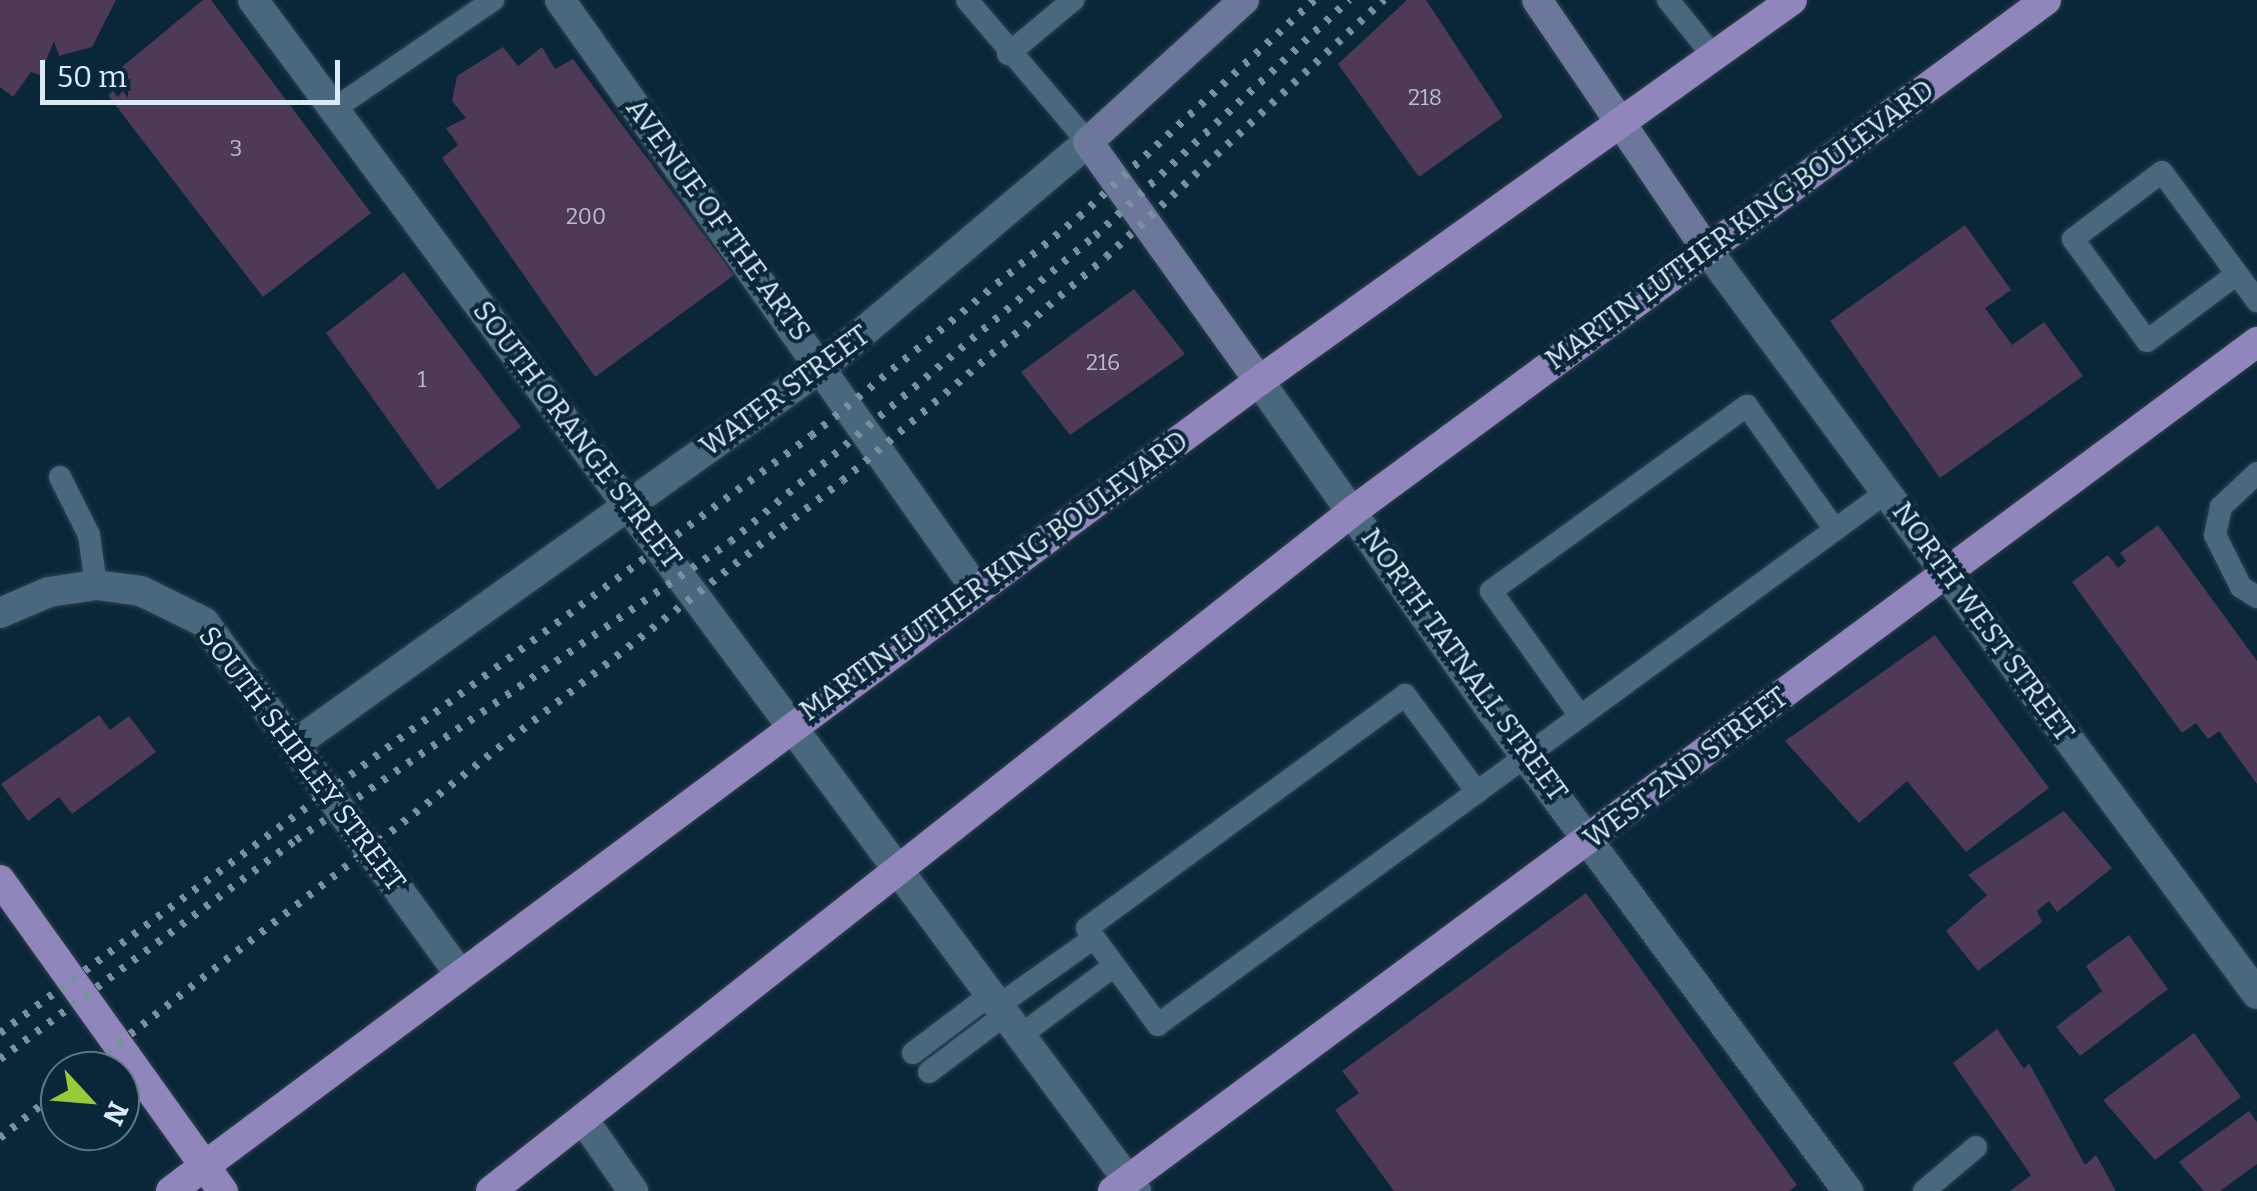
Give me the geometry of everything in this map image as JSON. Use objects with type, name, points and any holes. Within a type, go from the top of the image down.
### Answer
[{"type":"main road","name":"MARTIN LUTHER KING BOULEVARD","points":[[171,1191],[458,973],[1259,381],[1792,0]]},
{"type":"main road","name":"MARTIN LUTHER KING BOULEVARD","points":[[491,1191],[1353,511],[2046,0]]},
{"type":"main road","name":"WEST 2ND STREET","points":[[1126,1187],[1592,840],[1944,571],[2257,342]]},
{"type":"main road","points":[[0,880],[223,1191]]},
{"type":"street","name":"SOUTH ORANGE STREET","points":[[253,0],[793,724],[1004,1012],[1126,1187]]},
{"type":"street","name":"AVENUE OF THE ARTS","points":[[560,0],[823,366],[976,589]]},
{"type":"street","name":"WATER STREET","points":[[295,744],[823,366],[1088,142],[1244,0]]},
{"type":"street","points":[[1539,1],[1708,250]]},
{"type":"street","points":[[1088,142],[1259,381]]},
{"type":"street","name":"NORTH WEST STREET","points":[[1708,250],[2257,994]]},
{"type":"street","name":"NORTH TATNALL STREET","points":[[1259,381],[1526,754],[1848,1191]]},
{"type":"street","name":"SOUTH SHIPLEY STREET","points":[[0,614],[49,592],[96,584],[142,591],[204,622],[458,973]]},
{"type":"street","points":[[583,1120],[633,1191]]},
{"type":"lane","points":[[334,109],[492,0]]},
{"type":"lane","points":[[967,0],[1008,54],[1088,142]]},
{"type":"lane","points":[[1008,54],[1072,0]]},
{"type":"lane","points":[[1668,0],[1714,57]]},
{"type":"lane","points":[[2237,274],[2148,340],[2072,239],[2162,172],[2257,301]]},
{"type":"lane","points":[[1580,716],[1490,592],[1747,406],[1835,530]]},
{"type":"lane","points":[[2257,474],[2221,507],[2215,535],[2241,586],[2257,597]]},
{"type":"lane","points":[[60,477],[89,535],[96,584]]},
{"type":"lane","points":[[1477,792],[1405,695],[1087,928],[1158,1025],[1888,492]]},
{"type":"lane","points":[[929,1072],[1094,938]]},
{"type":"lane","points":[[913,1052],[1114,966]]},
{"type":"lane","points":[[1924,1191],[1976,1147]]},
{"type":"building","points":[[0,0],[116,0],[92,47],[59,56],[54,41],[40,75],[31,72],[13,97],[0,87]]},
{"type":"building","points":[[203,0],[211,0],[371,213],[263,297],[100,85]]},
{"type":"building","points":[[1407,0],[1426,0],[1503,117],[1419,177],[1338,64]]},
{"type":"building","points":[[503,47],[518,66],[542,47],[555,69],[573,59],[734,275],[595,377],[442,158],[458,145],[446,128],[466,118],[452,101],[457,76]]},
{"type":"building","points":[[1965,225],[2011,290],[1985,308],[2012,345],[2044,322],[2083,376],[1940,478],[1830,321]]},
{"type":"building","points":[[404,272],[521,427],[438,490],[326,333]]},
{"type":"building","points":[[1134,289],[1185,354],[1070,435],[1021,372]]},
{"type":"building","points":[[2158,525],[2257,661],[2257,784],[2219,731],[2208,739],[2196,723],[2182,733],[2072,582],[2108,555],[2118,568],[2126,561],[2120,553]]},
{"type":"building","points":[[1935,635],[2049,788],[1966,852],[1907,781],[1859,823],[1785,741]]},
{"type":"building","points":[[99,715],[110,730],[129,716],[156,752],[72,814],[59,797],[28,821],[1,784]]},
{"type":"building","points":[[2064,811],[2112,868],[2057,912],[2049,901],[2037,911],[2042,922],[1978,971],[1946,931],[1987,895],[1968,875]]},
{"type":"building","points":[[1586,893],[1797,1185],[1789,1191],[1394,1191],[1335,1110],[1359,1093],[1342,1071]]},
{"type":"building","points":[[2129,935],[2168,989],[2080,1056],[2056,1027],[2102,991],[2086,966]]},
{"type":"building","points":[[1997,1029],[2024,1069],[2029,1063],[2085,1165],[2096,1155],[2116,1191],[2010,1191],[2031,1175],[1953,1063]]},
{"type":"building","points":[[2194,1033],[2241,1097],[2155,1160],[2103,1100]]},
{"type":"building","points":[[2249,1111],[2257,1122],[2257,1164],[2220,1191],[2204,1191],[2179,1162]]},
{"type":"railway","points":[[0,1033],[811,436],[1079,217],[1314,0]]},
{"type":"railway","points":[[0,1059],[296,840],[730,542],[1095,236],[1349,0]]},
{"type":"railway","points":[[109,1051],[842,481],[1106,257],[1384,0]]},
{"type":"railway","points":[[0,1138],[40,1106]]}]
